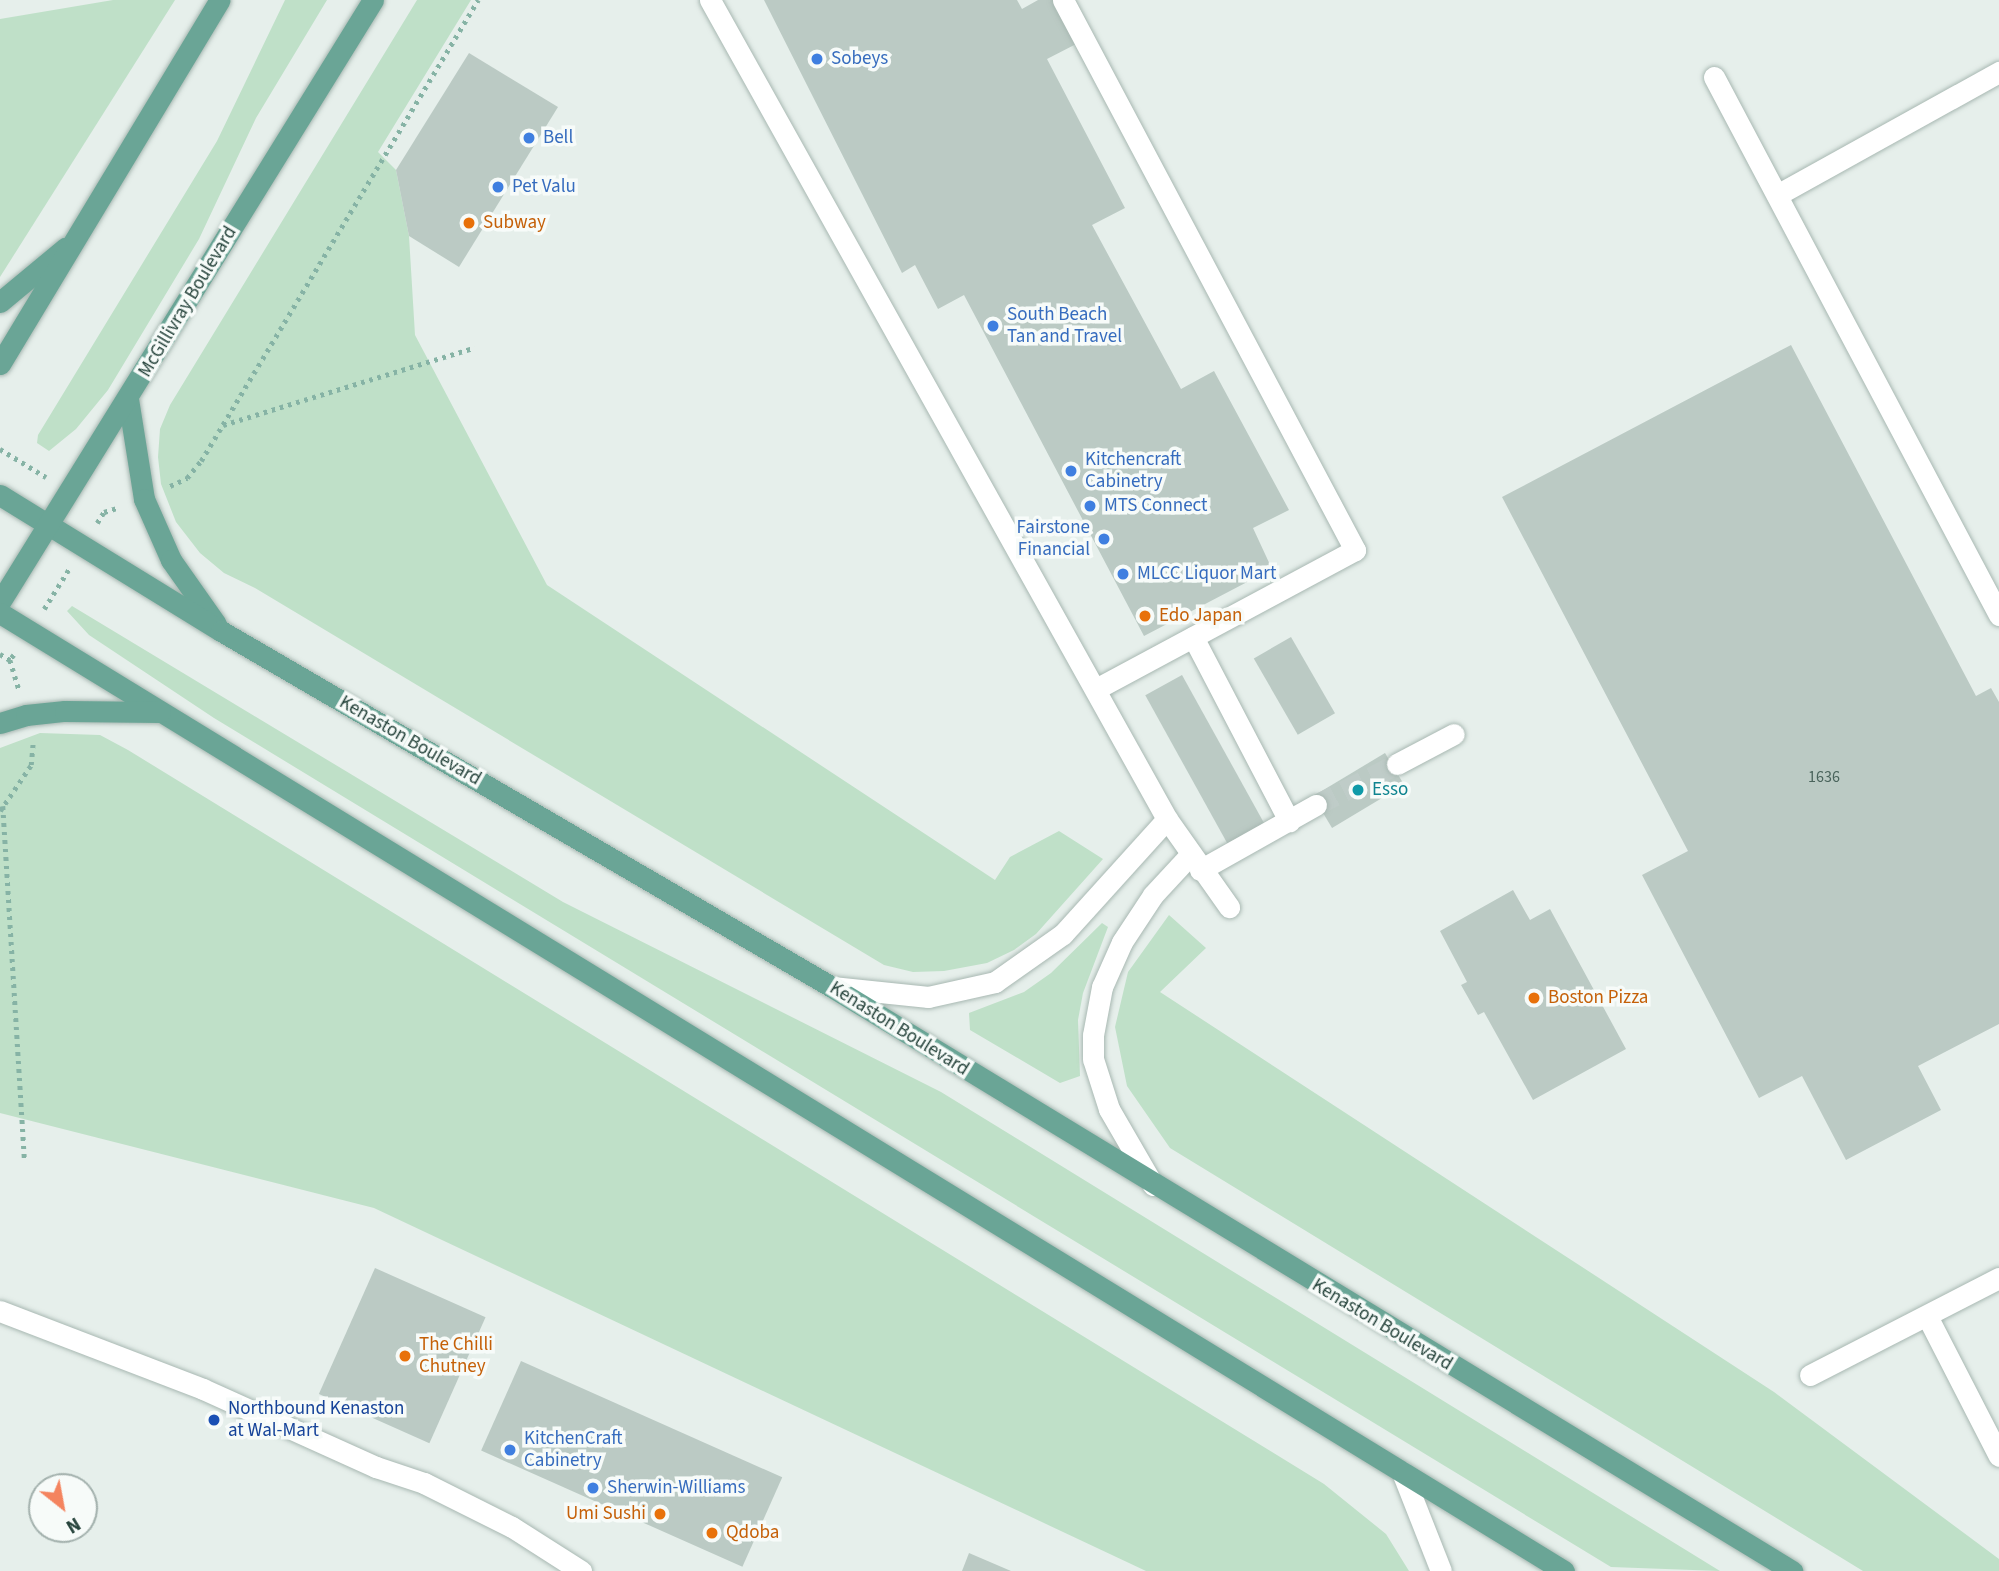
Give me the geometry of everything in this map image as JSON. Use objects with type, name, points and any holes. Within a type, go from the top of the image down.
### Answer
[{"type":"main road","points":[[0,364],[220,0]]},
{"type":"main road","name":"McGillivray Boulevard","points":[[0,602],[128,400],[373,0]]},
{"type":"main road","points":[[0,302],[78,238]]},
{"type":"main road","points":[[128,400],[144,499],[171,560],[221,631]]},
{"type":"main road","name":"Kenaston Boulevard","points":[[0,495],[221,631],[832,988],[1792,1571]]},
{"type":"main road","points":[[0,613],[1564,1571]]},
{"type":"main road","points":[[0,723],[26,715],[65,711],[160,712]]},
{"type":"lane","points":[[710,0],[1167,819],[1195,862],[1229,906]]},
{"type":"lane","points":[[1063,0],[1355,551],[1096,689]]},
{"type":"lane","points":[[1777,195],[1999,72]]},
{"type":"lane","points":[[1714,78],[1999,615]]},
{"type":"lane","points":[[1193,637],[1289,821]]},
{"type":"lane","points":[[1397,764],[1454,734]]},
{"type":"lane","points":[[1154,1186],[1109,1109],[1093,1059],[1093,1035],[1102,987],[1122,942],[1153,895],[1195,862],[1289,821],[1316,806]]},
{"type":"lane","points":[[832,988],[928,997],[995,982],[1063,934],[1167,819]]},
{"type":"lane","points":[[1810,1375],[1999,1278]]},
{"type":"lane","points":[[0,1311],[203,1389],[376,1467],[424,1483],[512,1527],[581,1571]]},
{"type":"lane","points":[[1927,1316],[1999,1456]]},
{"type":"lane","points":[[1402,1472],[1441,1571]]},
{"type":"path","points":[[187,478],[222,425],[478,0]]},
{"type":"path","points":[[222,425],[474,348]]},
{"type":"path","points":[[0,654],[10,660]]},
{"type":"path","points":[[25,1161],[2,809],[31,765],[33,741]]},
{"type":"green space","points":[[113,0],[175,0],[0,277],[0,19]]},
{"type":"green space","points":[[285,0],[327,0],[256,118],[199,239],[108,390],[76,429],[49,451],[37,443],[38,435],[217,141]]},
{"type":"green space","points":[[417,0],[471,0],[378,152],[396,170],[409,236],[415,335],[547,585],[995,880],[1010,857],[1059,831],[1103,859],[1036,934],[1014,950],[987,963],[944,971],[913,972],[884,965],[255,588],[224,573],[200,553],[176,522],[161,484],[158,457],[160,429],[170,405]]},
{"type":"green space","points":[[72,606],[563,902],[941,1092],[1720,1571],[1611,1567],[214,718],[89,635],[67,611]]},
{"type":"green space","points":[[40,733],[100,735],[128,750],[1324,1484],[1386,1534],[1409,1571],[1146,1571],[374,1208],[0,1113],[0,748]]},
{"type":"green space","points":[[1169,915],[1206,948],[1160,992],[1774,1392],[1999,1559],[1999,1571],[1863,1571],[1170,1148],[1127,1086],[1115,1027],[1128,972]]},
{"type":"green space","points":[[1102,923],[1108,927],[1083,993],[1078,1020],[1080,1076],[1060,1083],[970,1030],[969,1013],[1024,992],[1051,973]]},
{"type":"building","points":[[764,0],[1017,0],[1022,9],[1038,0],[1059,0],[1082,41],[1047,59],[1125,208],[1092,225],[1181,389],[1214,371],[1289,510],[1253,528],[1272,569],[1144,636],[964,295],[938,309],[915,265],[902,273]]},
{"type":"building","points":[[469,53],[558,107],[459,267],[409,236],[396,170]]},
{"type":"building","points":[[1791,345],[1976,696],[1991,688],[1999,702],[1999,1024],[1918,1066],[1941,1110],[1846,1160],[1802,1076],[1759,1098],[1642,875],[1688,851],[1502,497]]},
{"type":"building","points":[[1291,637],[1335,713],[1298,735],[1254,658]]},
{"type":"building","points":[[1182,675],[1264,824],[1228,844],[1145,695]]},
{"type":"building","name":"Esso","points":[[1385,753],[1404,785],[1332,828],[1313,796]]},
{"type":"building","name":"Boston Pizza","points":[[1513,890],[1530,920],[1550,909],[1626,1049],[1533,1100],[1484,1012],[1478,1015],[1461,985],[1467,982],[1440,931]]},
{"type":"building","points":[[375,1268],[486,1317],[429,1443],[319,1394]]},
{"type":"building","points":[[521,1361],[782,1477],[742,1567],[481,1451]]},
{"type":"building","points":[[969,1553],[1011,1571],[962,1571]]},
{"type":"tunnel","points":[[1316,805],[1397,764]]},
{"type":"place","name":"Sobeys","points":[[817,59]]},
{"type":"place","name":"Bell","points":[[529,138]]},
{"type":"place","name":"Pet Valu","points":[[498,187]]},
{"type":"place","name":"Subway","points":[[469,223]]},
{"type":"place","name":"South Beach Tan and Travel","points":[[993,326]]},
{"type":"place","name":"Kitchencraft Cabinetry","points":[[1071,471]]},
{"type":"place","name":"MTS Connect","points":[[1090,506]]},
{"type":"place","name":"Fairstone Financial","points":[[1104,539]]},
{"type":"place","name":"MLCC Liquor Mart","points":[[1123,574]]},
{"type":"place","name":"Edo Japan","points":[[1145,616]]},
{"type":"place","name":"Esso","points":[[1358,790]]},
{"type":"place","name":"Boston Pizza","points":[[1534,998]]},
{"type":"place","name":"The Chilli Chutney","points":[[405,1356]]},
{"type":"place","name":"Northbound Kenaston at Wal-Mart","points":[[214,1420]]},
{"type":"place","name":"KitchenCraft Cabinetry","points":[[510,1450]]},
{"type":"place","name":"Sherwin-Williams","points":[[593,1488]]},
{"type":"place","name":"Umi Sushi","points":[[660,1514]]},
{"type":"place","name":"Qdoba","points":[[712,1533]]}]
